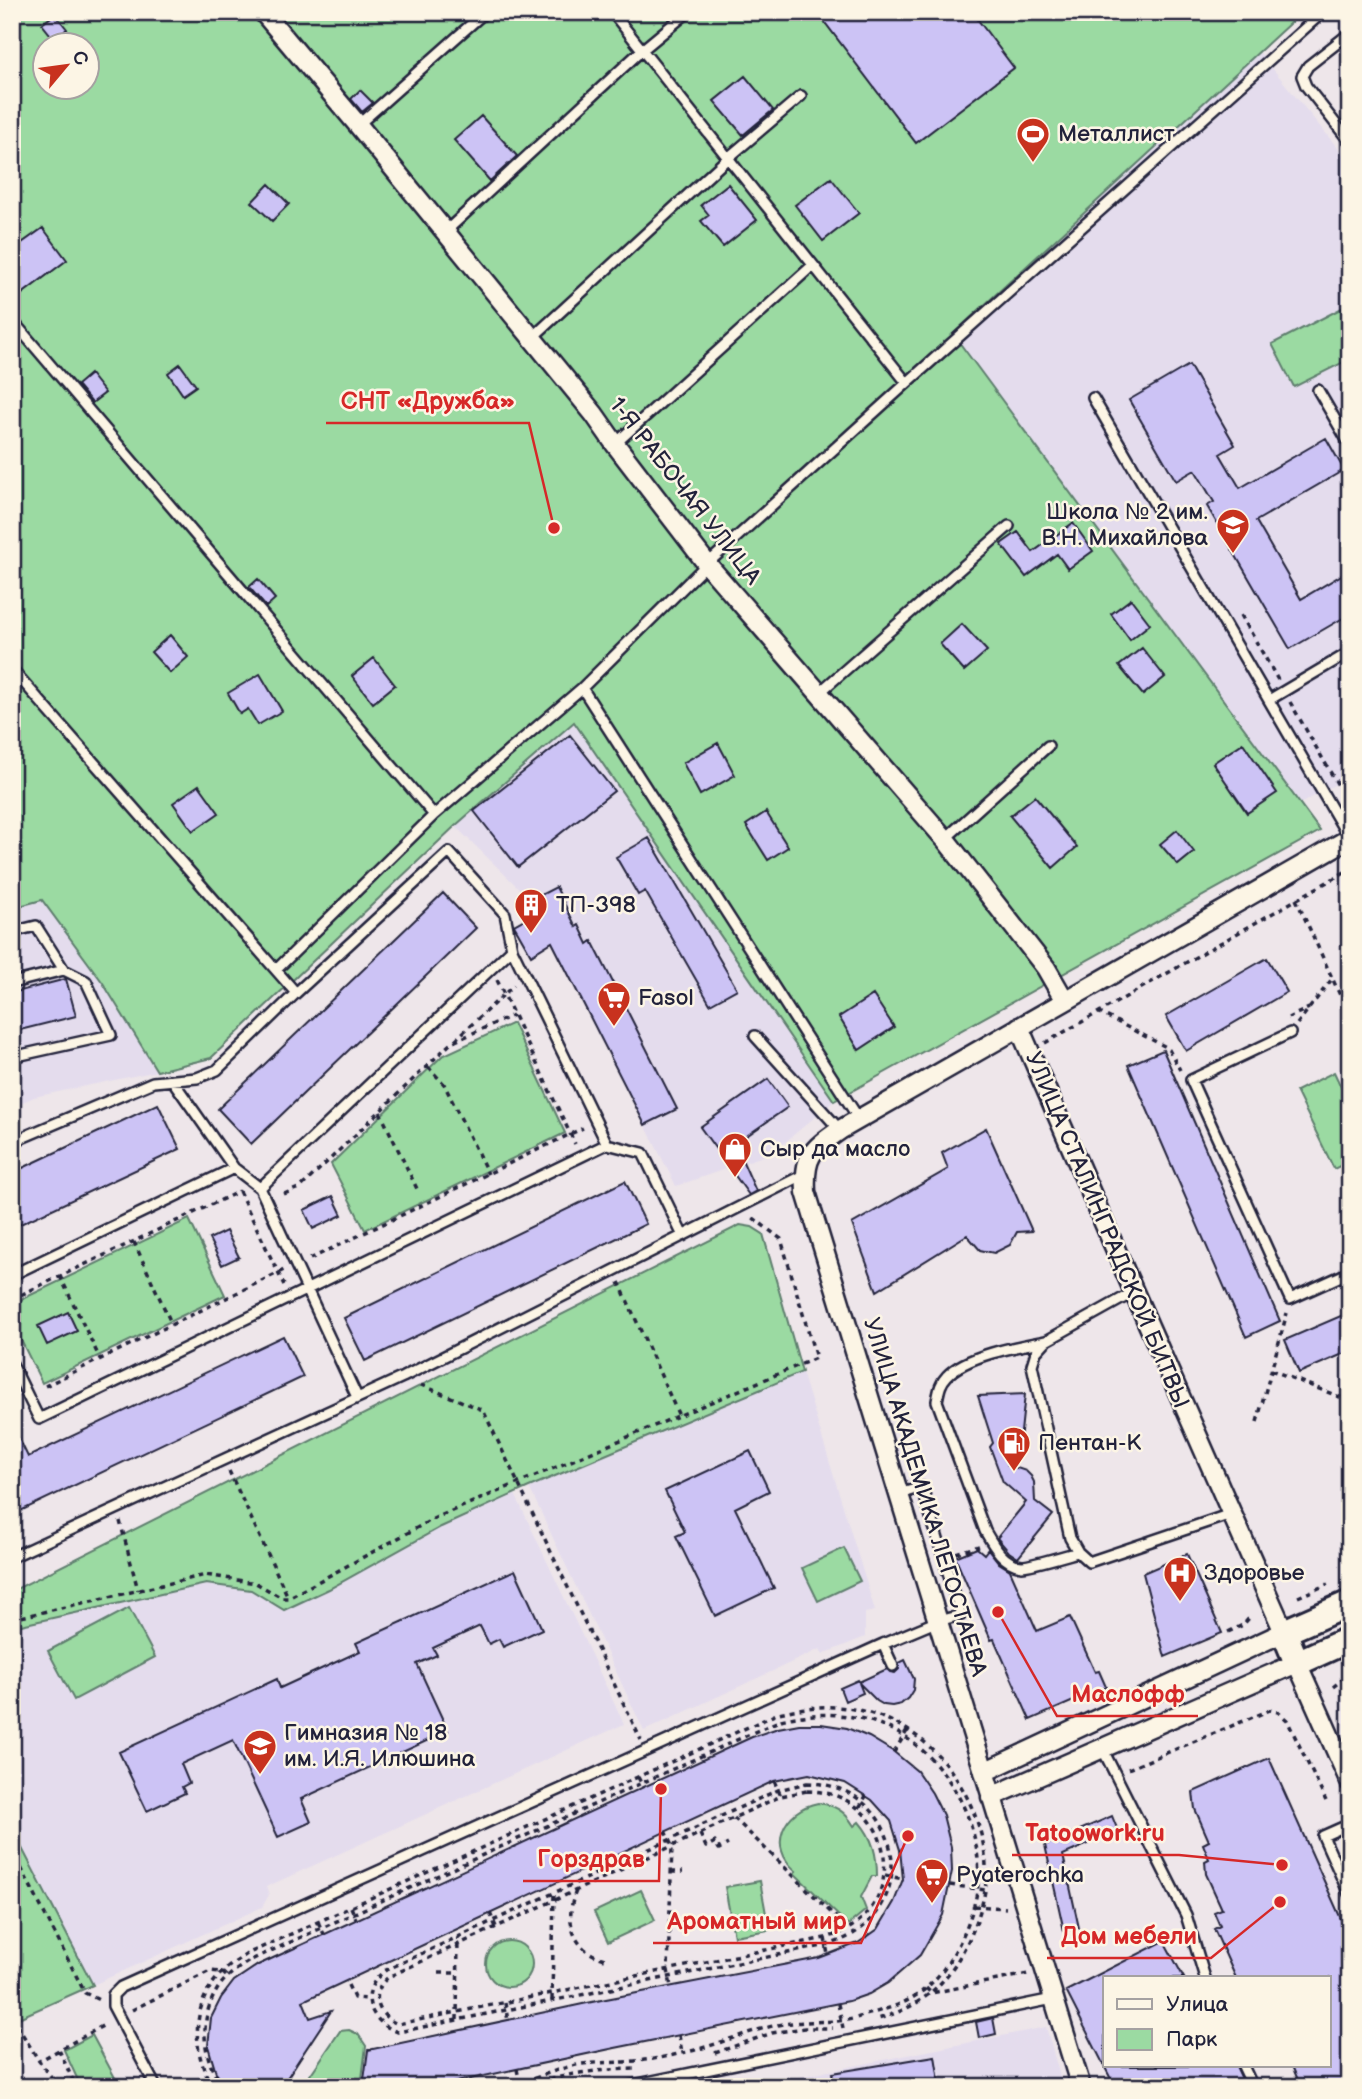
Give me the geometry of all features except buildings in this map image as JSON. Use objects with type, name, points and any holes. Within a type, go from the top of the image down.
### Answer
[{"type":"street","name":"1-Я РАБОЧАЯ УЛИЦА","points":[[271,15],[594,414],[707,564],[945,839],[1046,968],[1065,1001]]},
{"type":"street","name":"УЛИЦА СТАЛИНГРАДСКОЙ БИТВЫ","points":[[1349,1777],[1019,1027],[1350,838]]},
{"type":"street","points":[[805,1174],[809,1156],[821,1143],[1019,1027]]},
{"type":"street","name":"УЛИЦА АКАДЕМИКА ЛЕГОСТАЕВА","points":[[805,1174],[806,1192],[1081,2087]]},
{"type":"street","points":[[984,1772],[1350,1603]]},
{"type":"street","points":[[991,1797],[1350,1639]]},
{"type":"lane","points":[[358,125],[485,12]]},
{"type":"lane","points":[[612,12],[907,383]]},
{"type":"lane","points":[[445,232],[642,50],[688,12]]},
{"type":"lane","points":[[276,970],[434,815],[582,688],[707,564],[1323,12]]},
{"type":"lane","points":[[1350,33],[1308,66],[1303,76],[1306,86],[1350,142]]},
{"type":"lane","points":[[532,338],[728,158],[801,96]]},
{"type":"lane","points":[[615,444],[813,265]]},
{"type":"lane","points":[[12,320],[434,815]]},
{"type":"lane","points":[[1318,390],[1350,445]]},
{"type":"lane","points":[[1093,398],[1350,838]]},
{"type":"lane","points":[[819,693],[1009,526]]},
{"type":"lane","points":[[1269,700],[1350,652]]},
{"type":"lane","points":[[12,668],[296,993]]},
{"type":"lane","points":[[582,688],[859,1119]]},
{"type":"lane","points":[[945,839],[1048,746]]},
{"type":"lane","points":[[12,1142],[153,1082],[197,1078],[216,1070],[449,852],[505,914],[512,949],[607,1144]]},
{"type":"lane","points":[[12,932],[36,926],[64,970],[86,981],[111,1035],[12,1057]]},
{"type":"lane","points":[[257,1186],[512,949]]},
{"type":"lane","points":[[12,983],[64,970]]},
{"type":"lane","points":[[1290,1032],[1191,1080],[1290,1299],[1350,1272]]},
{"type":"lane","points":[[755,1036],[840,1130]]},
{"type":"lane","points":[[173,1081],[232,1169],[257,1186],[357,1397]]},
{"type":"lane","points":[[12,1364],[39,1419],[607,1144],[643,1153],[683,1236]]},
{"type":"lane","points":[[12,1275],[232,1169]]},
{"type":"lane","points":[[12,1557],[402,1377],[805,1174]]},
{"type":"lane","points":[[1078,1552],[1022,1566],[1007,1560],[997,1551],[991,1542],[937,1401],[940,1387],[948,1374],[970,1361],[999,1350],[1046,1341],[1134,1293]]},
{"type":"lane","points":[[1046,1341],[1036,1352],[1032,1365],[1070,1538],[1078,1552],[1089,1562],[1231,1514]]},
{"type":"lane","points":[[156,2087],[113,2006],[113,1995],[121,1987],[883,1644],[938,1621],[961,1615],[922,1487],[899,1494]]},
{"type":"lane","points":[[883,1644],[892,1666]]},
{"type":"lane","points":[[1102,1748],[1186,1915],[1204,1976]]},
{"type":"lane","points":[[1350,1824],[1323,1836],[1350,1896]]},
{"type":"lane","points":[[623,2087],[1053,1998]]},
{"type":"lane","points":[[1243,2068],[1253,2087]]},
{"type":"path","points":[[1241,615],[1350,806]]},
{"type":"path","points":[[1030,1052],[1350,869]]},
{"type":"path","points":[[1296,899],[1350,1017]]},
{"type":"path","points":[[491,969],[581,1157]]},
{"type":"path","points":[[284,1194],[301,1187],[525,975]]},
{"type":"path","points":[[1290,1032],[1332,979]]},
{"type":"path","points":[[1285,1020],[1309,1008]]},
{"type":"path","points":[[1098,1012],[1168,1048],[1180,1070]]},
{"type":"path","points":[[451,1043],[513,1015]]},
{"type":"path","points":[[427,1066],[444,1084],[488,1174]]},
{"type":"path","points":[[380,1112],[418,1191]]},
{"type":"path","points":[[310,1259],[585,1127]]},
{"type":"path","points":[[232,1169],[239,1192],[290,1298]]},
{"type":"path","points":[[12,1299],[257,1186]]},
{"type":"path","points":[[12,1619],[206,1574],[256,1583],[282,1598],[288,1598],[435,1518],[816,1358],[781,1239],[739,1207]]},
{"type":"path","points":[[134,1242],[172,1325]]},
{"type":"path","points":[[45,1386],[295,1265]]},
{"type":"path","points":[[614,1271],[679,1416]]},
{"type":"path","points":[[60,1276],[100,1359]]},
{"type":"path","points":[[1256,1422],[1287,1311]]},
{"type":"path","points":[[1271,1370],[1350,1401]]},
{"type":"path","points":[[402,1377],[483,1410],[646,1749]]},
{"type":"path","points":[[223,1459],[288,1598]]},
{"type":"path","points":[[117,1509],[138,1590]]},
{"type":"path","points":[[944,1557],[991,1542]]},
{"type":"path","points":[[1298,1597],[1328,1584]]},
{"type":"path","points":[[1228,1632],[1251,1618]]},
{"type":"path","points":[[1333,1687],[1350,1673]]},
{"type":"path","points":[[213,2087],[201,2062],[197,2024],[200,2011],[214,1981],[247,1954],[779,1713],[817,1706],[858,1710],[878,1716],[933,1749],[949,1768],[972,1807],[985,1856],[985,1890],[981,1908],[972,1933],[947,1975],[918,2003],[867,2022]]},
{"type":"path","points":[[1115,1775],[1270,1710],[1278,1712],[1287,1720],[1326,1801]]},
{"type":"path","points":[[222,2087],[208,2060],[205,2033],[207,2013],[220,1985],[251,1960],[790,1718],[836,1714],[875,1723],[903,1737],[928,1755],[943,1772],[965,1810],[974,1836],[978,1889],[974,1906],[954,1952],[926,1988],[914,1997],[891,2008],[842,2021],[805,2021],[771,2026],[682,2053],[648,2060],[583,2064],[553,2071],[511,2087]]},
{"type":"path","points":[[748,1727],[752,1735]]},
{"type":"path","points":[[894,1752],[907,1731]]},
{"type":"path","points":[[638,1777],[642,1785]]},
{"type":"path","points":[[774,1781],[780,1796]]},
{"type":"path","points":[[807,1783],[831,1785],[849,1792],[863,1802],[883,1828],[889,1843],[892,1876],[886,1900],[872,1920],[856,1934],[827,1945],[398,2032],[381,2024],[375,2017],[369,1999],[370,1989],[383,1972],[778,1790],[807,1783]]},
{"type":"path","points":[[795,1792],[829,1792],[859,1808],[877,1831],[882,1845],[883,1886],[873,1906],[860,1922],[848,1929],[825,1938],[398,2024],[386,2018],[378,2006],[380,1985],[390,1976],[780,1796],[795,1792]]},
{"type":"path","points":[[859,1808],[866,1796]]},
{"type":"path","points":[[734,1818],[793,1872],[848,1929]]},
{"type":"path","points":[[665,1832],[672,1846],[668,1970],[671,1987]]},
{"type":"path","points":[[700,1833],[706,1846],[715,1842],[719,1849],[728,1844]]},
{"type":"path","points":[[454,1837],[467,1865]]},
{"type":"path","points":[[12,1850],[85,1993],[113,2006]]},
{"type":"path","points":[[671,1871],[683,1872]]},
{"type":"path","points":[[884,1875],[903,1879]]},
{"type":"path","points":[[950,1885],[985,1890]]},
{"type":"path","points":[[577,1889],[570,1911],[573,1933],[584,1948],[605,1959]]},
{"type":"path","points":[[552,2000],[554,1892]]},
{"type":"path","points":[[974,1906],[1025,1909]]},
{"type":"path","points":[[351,1907],[356,1919]]},
{"type":"path","points":[[489,1913],[496,1927]]},
{"type":"path","points":[[318,1922],[324,1934]]},
{"type":"path","points":[[457,2020],[458,1937]]},
{"type":"path","points":[[825,1938],[828,1955]]},
{"type":"path","points":[[379,1965],[383,1972]]},
{"type":"path","points":[[931,1993],[1044,1970]]},
{"type":"path","points":[[439,1973],[458,1973]]},
{"type":"path","points":[[348,1985],[354,1998],[369,1999]]},
{"type":"path","points":[[926,1988],[931,1993]]},
{"type":"path","points":[[505,2003],[508,2021]]},
{"type":"path","points":[[838,2004],[843,2028]]},
{"type":"path","points":[[12,2017],[39,2061]]},
{"type":"path","points":[[714,2053],[772,2033],[805,2028],[853,2026]]},
{"type":"path","points":[[679,2035],[682,2053]]},
{"type":"path","points":[[60,2050],[76,2087]]},
{"type":"path","points":[[517,2069],[520,2084]]},
{"type":"path","points":[[531,2087],[584,2071],[635,2069]]},
{"type":"shaded area","name":"Школа № 2 им. В.Н. Михайлова","points":[[1259,52],[1350,163],[1350,776],[1300,804],[953,334]]},
{"type":"shaded area","points":[[575,722],[834,1101],[772,1153],[676,1186],[531,900],[455,826]]},
{"type":"shaded area","points":[[42,900],[103,983],[157,1071],[34,1097],[12,1107],[12,908]]},
{"type":"shaded area","points":[[802,1372],[875,1611],[865,1613],[865,1637],[823,1654],[820,1649],[644,1731],[529,1487]]},
{"type":"shaded area","name":"Гимназия № 18 им. И.Я. Илюшина","points":[[515,1494],[624,1724],[266,1887],[269,1895],[262,1907],[93,1985],[12,1829],[12,1627],[206,1584],[251,1590],[284,1610],[329,1589],[441,1527]]},
{"type":"shaded area","points":[[1046,2027],[1063,2087],[750,2087]]},
{"type":"green space","points":[[12,12],[1302,12],[953,334],[1320,831],[834,1101],[574,722],[455,826],[211,1058],[157,1071],[103,983],[42,900],[12,908]]},
{"type":"green space","points":[[1350,304],[1350,359],[1294,387],[1272,344]]},
{"type":"green space","points":[[513,1023],[565,1133],[365,1230],[331,1164],[442,1056]]},
{"type":"green space","points":[[1334,1072],[1350,1106],[1350,1161],[1334,1169],[1296,1091]]},
{"type":"green space","points":[[189,1219],[225,1295],[42,1383],[12,1322],[12,1304]]},
{"type":"green space","points":[[740,1225],[752,1227],[763,1234],[802,1372],[441,1527],[329,1589],[284,1610],[251,1590],[206,1584],[12,1627],[12,1591]]},
{"type":"green space","points":[[844,1548],[860,1581],[818,1601],[802,1568]]},
{"type":"green space","points":[[129,1608],[155,1657],[74,1700],[48,1651]]},
{"type":"green space","points":[[818,1803],[839,1810],[854,1826],[859,1822],[868,1834],[875,1854],[877,1876],[872,1876],[861,1897],[866,1910],[848,1925],[794,1873],[796,1871],[782,1851],[783,1830],[788,1821],[806,1807]]},
{"type":"green space","points":[[12,1829],[93,1985],[12,2021]]},
{"type":"green space","points":[[760,1881],[769,1930],[734,1936],[725,1887]]},
{"type":"green space","points":[[641,1890],[655,1920],[608,1942],[594,1912]]},
{"type":"green space","points":[[509,1941],[526,1947],[532,1964],[526,1981],[509,1987],[492,1981],[486,1964],[492,1947]]},
{"type":"green space","points":[[349,2030],[358,2034],[366,2046],[361,2087],[302,2087],[340,2031]]},
{"type":"green space","points":[[92,2035],[120,2087],[81,2087],[64,2050]]},
{"type":"place","name":"Металлист","points":[[1033,164]]},
{"type":"place","name":"СНТ «Дружба»","points":[[554,528]]},
{"type":"place","name":"Школа № 2 им. В.Н. Михайлова","points":[[1233,555]]},
{"type":"place","name":"ТП-398","points":[[531,935]]},
{"type":"place","name":"Fasol","points":[[614,1028]]},
{"type":"place","name":"Сыр да масло","points":[[735,1179]]},
{"type":"place","name":"Пентан-К","points":[[1014,1473]]},
{"type":"place","name":"Здоровье","points":[[1180,1603]]},
{"type":"place","name":"Маслофф","points":[[998,1612]]},
{"type":"place","name":"Гимназия № 18 им. И.Я. Илюшина","points":[[260,1776]]},
{"type":"place","name":"Горздрав","points":[[661,1789]]},
{"type":"place","name":"Ароматный мир","points":[[908,1836]]},
{"type":"place","name":"Tatoowork.ru","points":[[1282,1865]]},
{"type":"place","name":"Дом мебели","points":[[1280,1902]]},
{"type":"place","name":"Pyaterochka","points":[[932,1905]]}]
